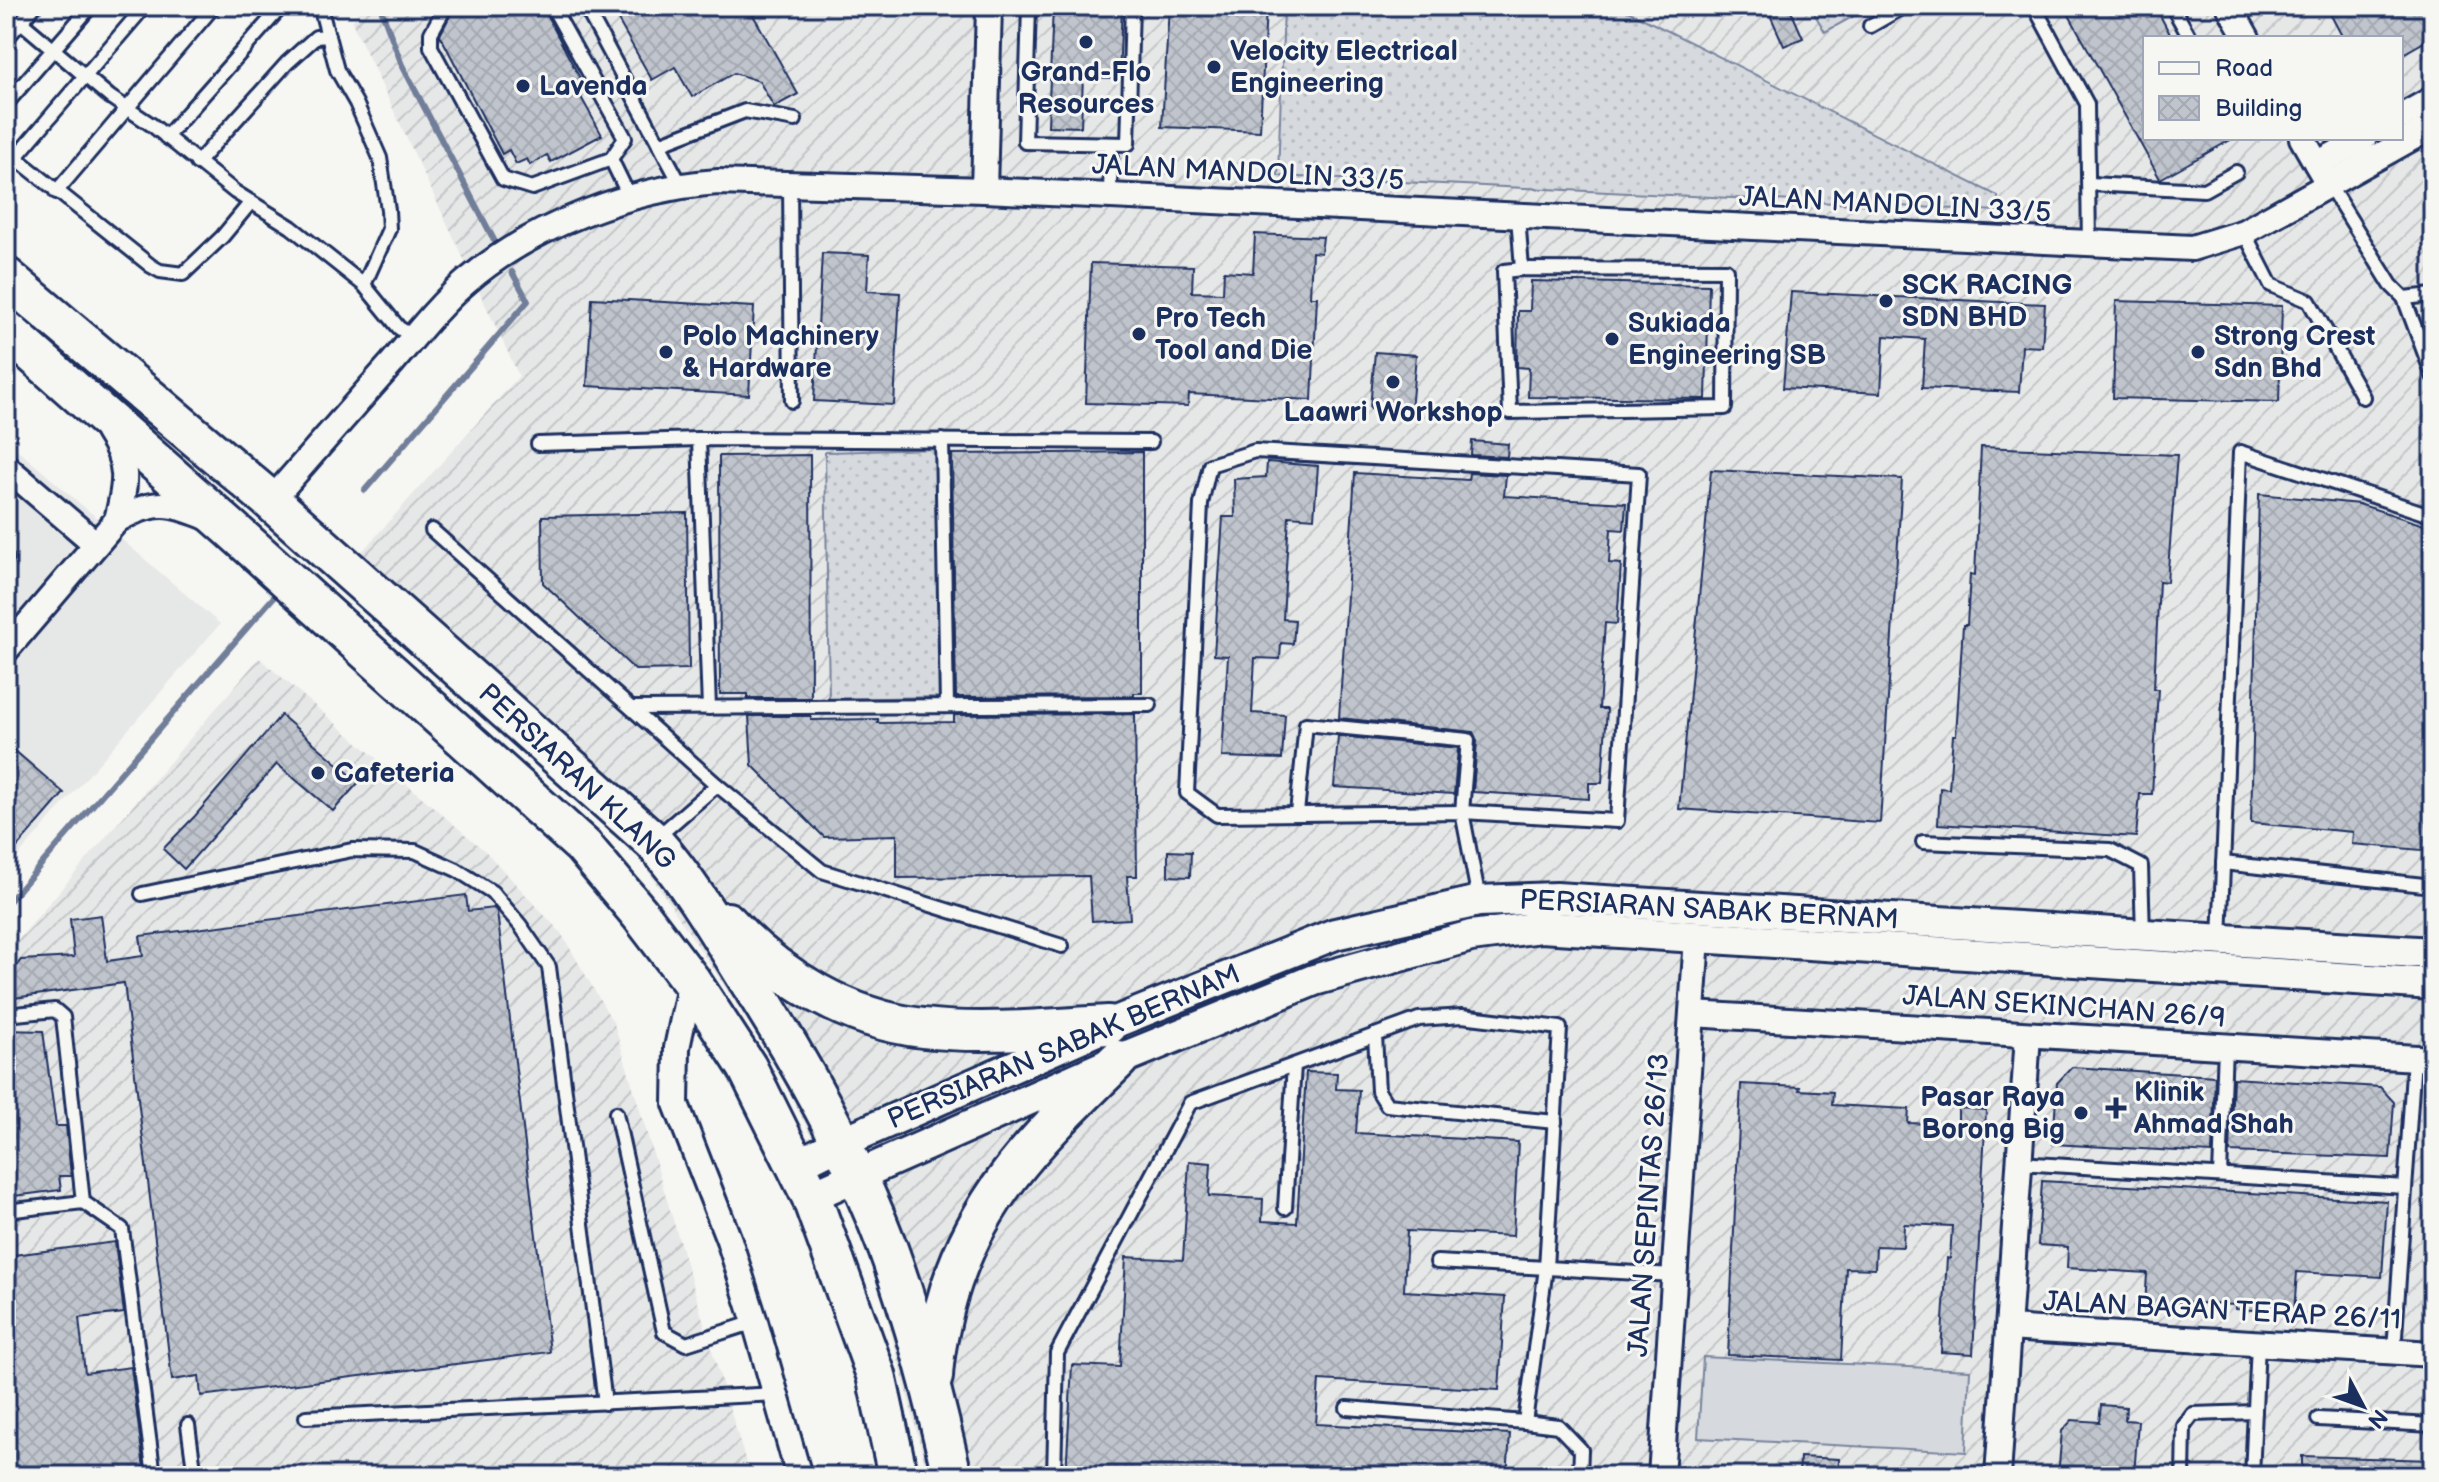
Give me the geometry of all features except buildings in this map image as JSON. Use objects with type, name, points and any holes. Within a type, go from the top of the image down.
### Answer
[{"type":"main road","name":"PERSIARAN KLANG","points":[[6,277],[271,501],[653,841],[681,873],[790,1044],[848,1159],[887,1246],[913,1323],[952,1476]]},
{"type":"main road","name":"PERSIARAN KLANG","points":[[6,330],[583,846],[691,981],[747,1067],[804,1180],[876,1375],[898,1476]]},
{"type":"main road","points":[[681,873],[731,927],[768,960],[811,991],[873,1018],[939,1028],[1014,1029],[1113,1042]]},
{"type":"main road","points":[[933,1396],[936,1347],[951,1285],[983,1211],[1113,1042]]},
{"type":"street","points":[[984,190],[989,6]]},
{"type":"street","points":[[2229,6],[2246,36]]},
{"type":"street","points":[[2403,116],[2433,99]]},
{"type":"street","points":[[2403,139],[2433,126]]},
{"type":"street","points":[[2303,140],[2323,174]]},
{"type":"street","points":[[2323,174],[2362,140]]},
{"type":"street","points":[[2323,174],[2401,140]]},
{"type":"street","name":"JALAN MANDOLIN 33/5","points":[[271,501],[464,283],[497,257],[629,196],[681,185],[790,183],[984,190],[2192,248],[2244,232],[2323,174]]},
{"type":"street","points":[[86,401],[121,451],[126,473],[117,520]]},
{"type":"street","points":[[6,467],[96,544]]},
{"type":"street","points":[[6,650],[117,520],[140,508],[159,503],[192,511],[229,527]]},
{"type":"street","name":"PERSIARAN SABAK BERNAM","points":[[804,1180],[1113,1042],[1335,934],[1479,901],[1556,898],[2433,953]]},
{"type":"street","name":"PERSIARAN SABAK BERNAM","points":[[1113,1042],[1471,936],[1541,927],[2433,984]]},
{"type":"street","name":"JALAN SEPINTAS 26/13","points":[[1661,1476],[1697,937]]},
{"type":"street","points":[[691,981],[677,1048],[676,1104],[729,1240],[799,1476]]},
{"type":"street","name":"JALAN SEKINCHAN 26/9","points":[[1692,1014],[2423,1059]]},
{"type":"street","points":[[1998,1476],[2028,1035]]},
{"type":"street","name":"JALAN BAGAN TERAP 26/11","points":[[2008,1328],[2433,1354]]},
{"type":"lane","points":[[6,39],[35,6]]},
{"type":"lane","points":[[6,104],[91,6]]},
{"type":"lane","points":[[145,6],[10,154],[160,271],[183,274],[222,237],[251,202]]},
{"type":"lane","points":[[56,192],[214,6]]},
{"type":"lane","points":[[166,137],[282,6]]},
{"type":"lane","points":[[320,6],[337,70],[356,103],[380,158],[389,229],[364,285]]},
{"type":"lane","points":[[446,6],[431,33],[431,47],[503,179],[532,188],[611,159],[625,138],[552,6]]},
{"type":"lane","points":[[585,6],[681,185]]},
{"type":"lane","points":[[1029,6],[1025,142],[1111,144],[1128,144],[1132,6]]},
{"type":"lane","points":[[1870,26],[1905,6]]},
{"type":"lane","points":[[2034,6],[2087,104],[2089,245]]},
{"type":"lane","points":[[2172,6],[2189,36]]},
{"type":"lane","points":[[21,22],[197,163],[291,227],[364,285],[399,328],[414,337]]},
{"type":"lane","points":[[197,163],[287,63],[316,37],[328,36]]},
{"type":"lane","points":[[659,144],[745,111],[795,120]]},
{"type":"lane","points":[[1110,196],[1111,144]]},
{"type":"lane","points":[[611,159],[629,196]]},
{"type":"lane","points":[[2089,184],[2204,190],[2236,172]]},
{"type":"lane","points":[[2323,174],[2391,285],[2404,298],[2433,376]]},
{"type":"lane","points":[[790,183],[792,401]]},
{"type":"lane","points":[[1518,216],[1522,269]]},
{"type":"lane","points":[[2244,232],[2271,285],[2309,301],[2363,397]]},
{"type":"lane","points":[[1522,269],[1726,270],[1725,408],[1510,412],[1504,271],[1522,269]]},
{"type":"lane","points":[[2404,298],[2433,295]]},
{"type":"lane","points":[[699,439],[709,708]]},
{"type":"lane","points":[[538,444],[699,439],[1151,442]]},
{"type":"lane","points":[[942,440],[947,706]]},
{"type":"lane","points":[[1255,451],[1639,474],[1617,821],[1462,812],[1217,815],[1187,793],[1201,504],[1210,465],[1255,451]]},
{"type":"lane","points":[[2220,940],[2240,452],[2433,516]]},
{"type":"lane","points":[[432,530],[717,785],[822,871],[1062,946]]},
{"type":"lane","points":[[634,708],[1150,705]]},
{"type":"lane","points":[[1297,813],[1306,724],[1468,740],[1462,812],[1479,901]]},
{"type":"lane","points":[[653,841],[717,785]]},
{"type":"lane","points":[[1923,842],[2110,850],[2141,866],[2143,935]]},
{"type":"lane","points":[[142,894],[352,850],[415,851],[457,870],[492,892],[549,967],[605,1403]]},
{"type":"lane","points":[[2223,863],[2433,886]]},
{"type":"lane","points":[[6,1015],[55,1010],[63,1017],[83,1202]]},
{"type":"lane","points":[[1054,1476],[1057,1353],[1190,1103],[1419,1019],[1462,1016],[1560,1028],[1546,1268],[1525,1422]]},
{"type":"lane","points":[[1375,1035],[1378,1091],[1387,1105],[1555,1122]]},
{"type":"lane","points":[[2220,1175],[2225,1047]]},
{"type":"lane","points":[[2394,1351],[2405,1187],[2423,1059]]},
{"type":"lane","points":[[1285,1208],[1294,1065]]},
{"type":"lane","points":[[616,1113],[664,1332],[686,1344],[755,1322]]},
{"type":"lane","points":[[2019,1163],[2405,1187]]},
{"type":"lane","points":[[6,1211],[83,1202],[122,1229],[154,1476]]},
{"type":"lane","points":[[1437,1262],[1674,1275]]},
{"type":"lane","points":[[2252,1476],[2258,1343]]},
{"type":"lane","points":[[306,1417],[776,1394]]},
{"type":"lane","points":[[1347,1408],[1558,1426],[1581,1450],[1580,1476]]},
{"type":"lane","points":[[2183,1476],[2184,1426],[2193,1414],[2255,1412]]},
{"type":"lane","points":[[2318,1419],[2433,1425]]},
{"type":"lane","points":[[188,1425],[195,1476]]},
{"type":"shaded area","points":[[362,6],[2433,6],[2433,1476],[928,1476],[871,1254],[769,1053],[636,853],[336,581],[519,376],[352,22]]},
{"type":"shaded area","points":[[1284,6],[1618,6],[1998,196],[1998,211],[1278,176]]},
{"type":"shaded area","points":[[1810,6],[1872,6],[1825,32]]},
{"type":"shaded area","points":[[6,440],[220,624],[6,870]]},
{"type":"shaded area","points":[[937,449],[940,697],[829,699],[825,452]]},
{"type":"shaded area","points":[[259,658],[486,852],[561,933],[614,1024],[748,1469],[756,1476],[6,1476],[6,954]]},
{"type":"shaded area","points":[[1703,1357],[1970,1370],[1966,1452],[1698,1438]]},
{"type":"waterway","points":[[383,6],[381,9],[402,65],[494,240]]},
{"type":"waterway","points":[[365,490],[528,301],[512,272]]},
{"type":"waterway","points":[[6,905],[279,591]]},
{"type":"place","name":"Grand-Flo Resources","points":[[1086,42]]},
{"type":"place","name":"Velocity Electrical Engineering","points":[[1214,67]]},
{"type":"place","name":"Lavenda","points":[[523,86]]},
{"type":"place","name":"SCK RACING SDN BHD","points":[[1886,301]]},
{"type":"place","name":"Pro Tech Tool and Die","points":[[1139,334]]},
{"type":"place","name":"Sukiada Engineering SB","points":[[1612,339]]},
{"type":"place","name":"Polo Machinery & Hardware","points":[[666,352]]},
{"type":"place","name":"Strong Crest Sdn Bhd","points":[[2198,352]]},
{"type":"place","name":"Laawri Workshop","points":[[1393,382]]},
{"type":"place","name":"Cafeteria","points":[[318,773]]},
{"type":"place","name":"Klinik Ahmad Shah","points":[[2116,1108]]},
{"type":"place","name":"Pasar Raya Borong Big","points":[[2081,1113]]}]
